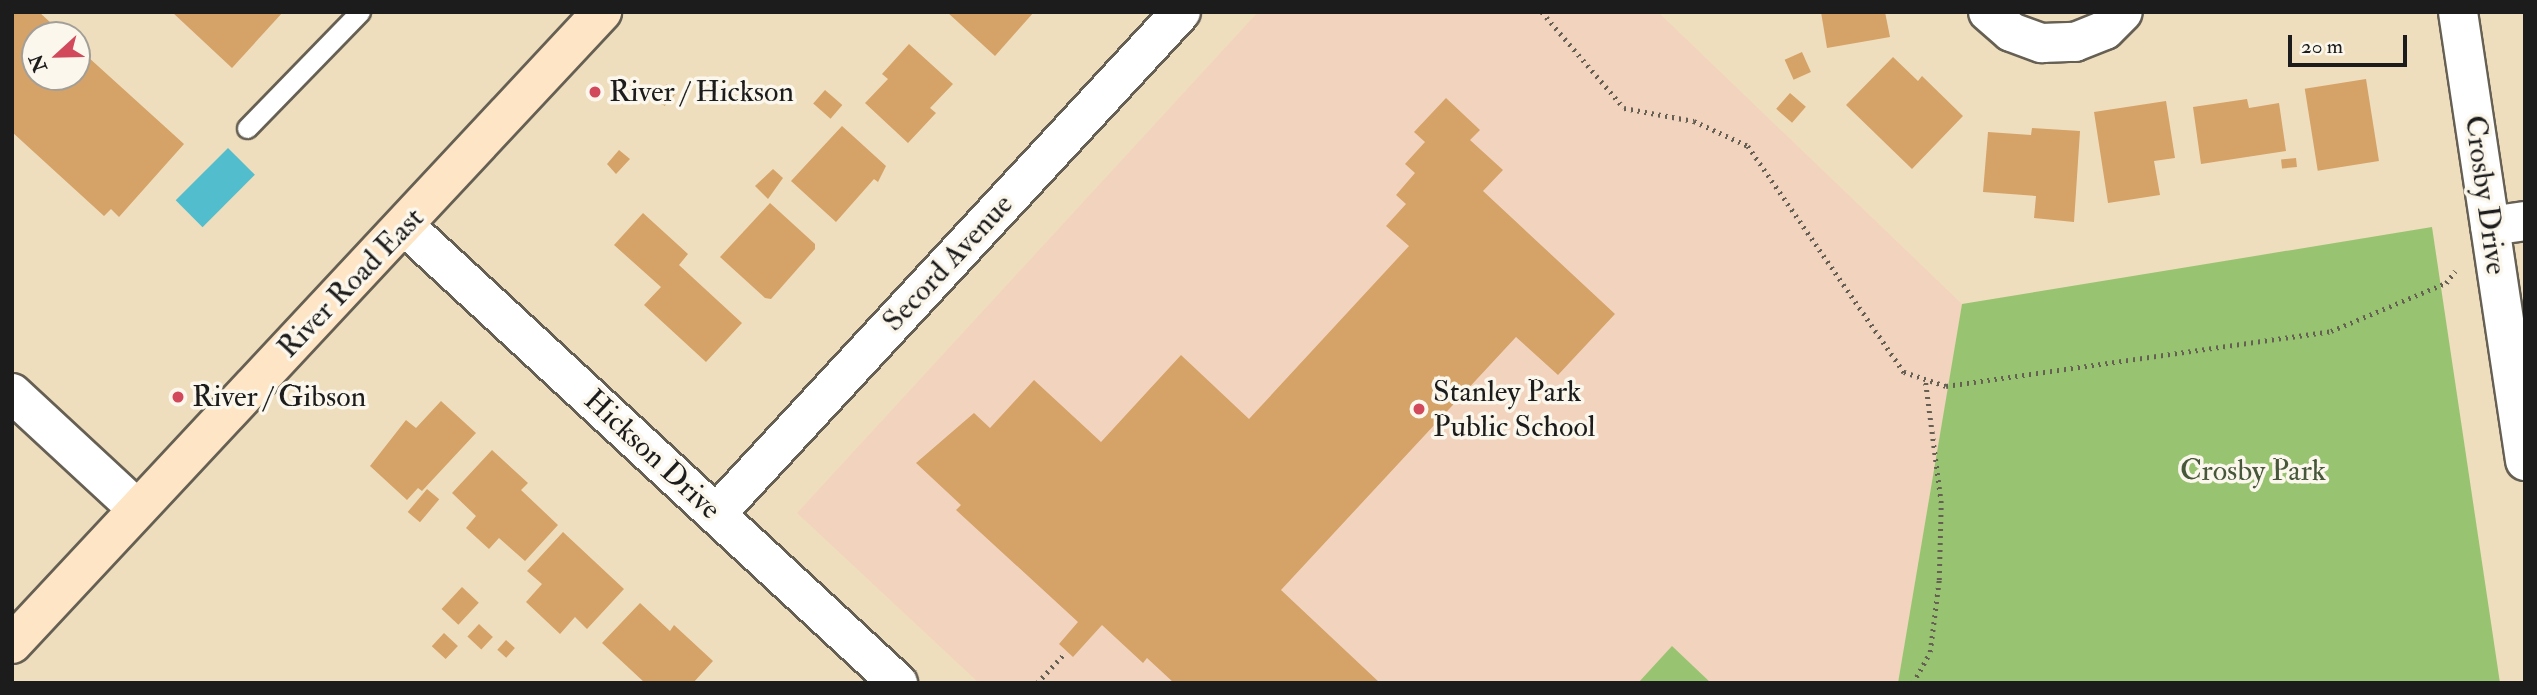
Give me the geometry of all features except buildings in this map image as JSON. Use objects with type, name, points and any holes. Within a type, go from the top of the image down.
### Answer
[{"type":"street","name":"River Road East","points":[[12,644],[136,508],[406,227],[602,12]]},
{"type":"street","name":"Secord Avenue","points":[[716,514],[1181,12]]},
{"type":"street","points":[[1988,12],[2011,32],[2042,43],[2074,42],[2105,30],[2123,12]]},
{"type":"street","name":"Crosby Drive","points":[[2458,12],[2507,224],[2525,461]]},
{"type":"street","name":"Hickson Drive","points":[[406,227],[898,683]]},
{"type":"street","points":[[12,393],[136,508]]},
{"type":"lane","points":[[247,128],[360,12]]},
{"type":"path","points":[[1542,12],[1624,107],[1694,121],[1748,146],[1904,372],[1946,386],[2331,331],[2446,283],[2507,224]]},
{"type":"path","points":[[1913,683],[1930,652],[1940,554],[1941,503],[1925,379]]},
{"type":"path","points":[[1037,683],[1064,654]]},
{"type":"shaded area","name":"Stanley Park Public School","points":[[1258,12],[1658,12],[1962,304],[1898,683],[979,683],[797,513]]},
{"type":"green space","name":"Crosby Park","points":[[2432,227],[2500,683],[1898,683],[1962,304]]},
{"type":"green space","points":[[1672,646],[1711,683],[1638,683]]},
{"type":"water","points":[[228,148],[255,175],[203,227],[176,200]]},
{"type":"place","name":"River / Hickson","points":[[595,92]]},
{"type":"place","name":"River / Gibson","points":[[178,397]]},
{"type":"place","name":"Stanley Park Public School","points":[[1419,409]]}]
